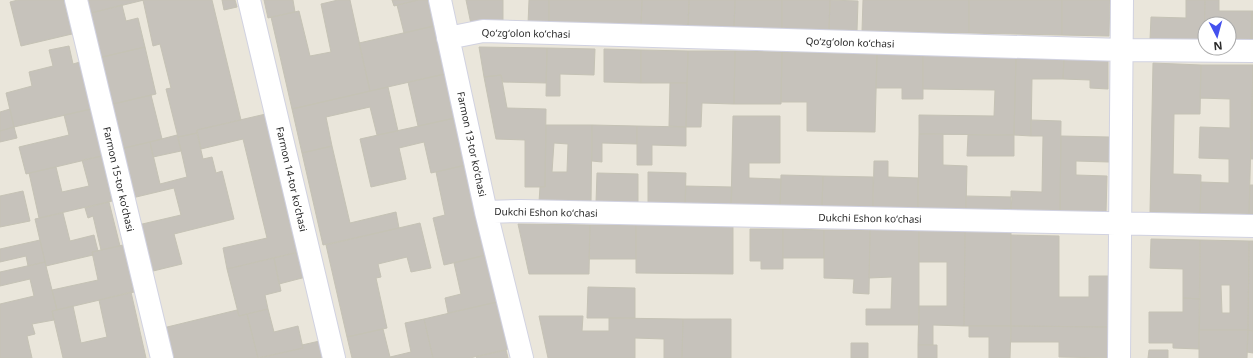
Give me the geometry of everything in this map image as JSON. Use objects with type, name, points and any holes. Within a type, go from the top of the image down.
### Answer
[{"type":"street","name":"Farmon 15-tor koʻchasi","points":[[76,0],[162,358]]},
{"type":"street","name":"Farmon 14-tor koʻchasi","points":[[249,0],[334,358]]},
{"type":"street","name":"Farmon 13-tor koʻchasi","points":[[440,0],[486,212],[522,358]]},
{"type":"street","points":[[1119,358],[1122,0]]},
{"type":"street","name":"Qoʻzgʻolon koʻchasi","points":[[448,38],[483,31],[1122,50],[1253,51]]},
{"type":"street","name":"Dukchi Eshon koʻchasi","points":[[486,212],[528,211],[1253,226]]},
{"type":"building","points":[[18,0],[64,0],[72,34],[21,46],[10,2]]},
{"type":"building","points":[[84,0],[144,0],[87,14]]},
{"type":"building","points":[[143,0],[212,0],[241,120],[197,130],[197,133],[178,137],[166,89],[171,88],[160,44],[153,46]]},
{"type":"building","points":[[222,0],[235,0],[237,7],[224,10]]},
{"type":"building","points":[[264,0],[293,0],[295,12],[268,18]]},
{"type":"building","points":[[338,0],[350,0],[370,91],[292,109],[271,17],[299,11],[310,56],[331,52],[321,4]]},
{"type":"building","points":[[392,0],[418,0],[394,6]]},
{"type":"building","points":[[418,0],[428,0],[434,26],[404,33],[397,5]]},
{"type":"building","points":[[466,0],[503,0],[503,24],[471,24]]},
{"type":"building","points":[[529,0],[549,0],[549,25],[528,24]]},
{"type":"building","points":[[549,0],[642,0],[641,27],[549,25]]},
{"type":"building","points":[[642,0],[689,0],[688,28],[641,27]]},
{"type":"building","points":[[689,0],[735,0],[734,29],[688,28]]},
{"type":"building","points":[[735,0],[782,0],[782,29],[734,29]]},
{"type":"building","points":[[782,0],[830,0],[829,30],[782,29]]},
{"type":"building","points":[[830,0],[858,1],[857,31],[829,30]]},
{"type":"building","points":[[863,0],[969,0],[969,33],[862,31]]},
{"type":"building","points":[[969,0],[1062,0],[1062,35],[969,33]]},
{"type":"building","points":[[1062,0],[1110,0],[1109,36],[1062,35]]},
{"type":"building","points":[[1186,0],[1205,0],[1205,16],[1197,16],[1197,41],[1150,40],[1151,17],[1186,18]]},
{"type":"building","points":[[1205,0],[1219,0],[1219,11],[1252,11],[1251,42],[1237,41],[1237,16],[1205,16]]},
{"type":"building","points":[[122,5],[126,21],[138,18],[145,47],[98,58],[87,14]]},
{"type":"building","points":[[1252,11],[1253,42],[1251,42]]},
{"type":"building","points":[[434,26],[445,74],[370,91],[359,43]]},
{"type":"building","points":[[69,46],[73,64],[80,62],[91,109],[14,127],[6,93],[32,86],[29,72],[53,66],[49,50]]},
{"type":"building","points":[[145,47],[156,94],[109,105],[98,58]]},
{"type":"building","points":[[479,47],[547,48],[546,83],[503,82],[501,75],[484,77]]},
{"type":"building","points":[[547,48],[595,49],[594,75],[560,74],[560,96],[546,96]]},
{"type":"building","points":[[604,49],[641,50],[641,83],[604,82]]},
{"type":"building","points":[[641,50],[688,51],[687,83],[641,83]]},
{"type":"building","points":[[688,51],[735,51],[734,104],[702,103],[701,127],[686,127]]},
{"type":"building","points":[[735,51],[782,52],[781,104],[734,104]]},
{"type":"building","points":[[782,52],[877,54],[875,132],[807,131],[807,102],[781,102]]},
{"type":"building","points":[[877,54],[923,54],[923,99],[902,99],[902,88],[876,88]]},
{"type":"building","points":[[923,54],[1016,56],[1014,135],[919,134],[919,115],[994,116],[995,90],[923,89]]},
{"type":"building","points":[[1016,56],[1064,57],[1063,79],[1032,79],[1031,136],[1014,135]]},
{"type":"building","points":[[1064,57],[1108,57],[1108,89],[1090,88],[1090,80],[1063,79]]},
{"type":"building","points":[[1153,63],[1201,65],[1200,114],[1174,114],[1173,174],[1201,175],[1200,213],[1150,212]]},
{"type":"building","points":[[1201,65],[1253,65],[1249,214],[1200,213],[1201,182],[1229,183],[1229,159],[1199,158],[1200,127],[1230,128],[1230,99],[1200,98]]},
{"type":"building","points":[[1253,65],[1253,141],[1251,140]]},
{"type":"building","points":[[445,74],[455,118],[418,126],[408,82]]},
{"type":"building","points":[[501,75],[507,108],[546,109],[545,187],[525,187],[525,140],[496,139],[484,77]]},
{"type":"building","points":[[670,83],[687,83],[686,127],[669,126]]},
{"type":"building","points":[[388,87],[398,131],[377,135],[370,107],[326,117],[332,146],[302,153],[292,109]]},
{"type":"building","points":[[151,95],[162,139],[120,149],[109,105]]},
{"type":"building","points":[[10,109],[14,127],[0,131],[0,112]]},
{"type":"building","points":[[91,109],[102,156],[26,174],[19,147],[69,135],[64,115]]},
{"type":"building","points":[[270,113],[302,251],[227,269],[223,248],[267,238],[243,139],[201,149],[197,130]]},
{"type":"building","points":[[733,116],[780,116],[780,163],[749,163],[749,178],[781,179],[780,206],[731,205]]},
{"type":"building","points":[[455,118],[466,165],[431,173],[424,142],[399,148],[406,179],[371,187],[360,139]]},
{"type":"building","points":[[1031,120],[1061,121],[1060,212],[1011,212],[1011,191],[1042,192],[1043,136],[1031,136]]},
{"type":"building","points":[[546,125],[592,125],[591,203],[539,202],[540,187],[545,187]],"holes":[[[554,143],[568,144],[567,172],[552,172]]]},
{"type":"building","points":[[592,125],[637,126],[637,144],[602,143],[602,162],[592,161]]},
{"type":"building","points":[[637,126],[686,127],[686,146],[652,145],[652,165],[637,165]]},
{"type":"building","points":[[14,127],[17,138],[0,142],[0,131]]},
{"type":"building","points":[[197,133],[203,159],[212,157],[216,173],[222,171],[234,219],[174,234],[182,264],[149,272],[138,225],[181,215],[174,188],[132,198],[120,149],[150,142],[160,184],[187,177],[178,137]]},
{"type":"building","points":[[919,134],[943,134],[943,165],[967,166],[966,209],[918,208]]},
{"type":"building","points":[[177,135],[181,151],[153,157],[150,142]]},
{"type":"building","points":[[968,135],[1014,135],[1014,156],[967,156]]},
{"type":"building","points":[[1061,136],[1109,137],[1109,162],[1076,161],[1076,175],[1107,176],[1106,213],[1060,212]]},
{"type":"building","points":[[1251,140],[1253,141],[1253,159],[1251,159]]},
{"type":"building","points":[[332,146],[350,223],[396,212],[399,228],[323,245],[302,153]]},
{"type":"building","points":[[102,156],[112,201],[39,218],[29,173],[56,167],[62,192],[89,186],[82,160]]},
{"type":"building","points":[[874,161],[888,161],[888,177],[918,178],[918,208],[873,208]]},
{"type":"building","points":[[466,165],[486,255],[444,265],[433,218],[445,215],[436,172]]},
{"type":"building","points":[[648,172],[686,173],[685,205],[648,204]]},
{"type":"building","points":[[597,173],[638,174],[638,204],[596,203]]},
{"type":"building","points":[[781,175],[823,176],[822,207],[780,206]]},
{"type":"building","points":[[823,176],[873,177],[873,208],[822,207]]},
{"type":"building","points":[[1250,185],[1253,185],[1253,214],[1249,214]]},
{"type":"building","points":[[686,186],[732,187],[731,205],[685,205]]},
{"type":"building","points":[[23,191],[30,221],[0,227],[0,196]]},
{"type":"building","points":[[966,196],[1012,197],[1011,209],[966,209]]},
{"type":"building","points":[[109,202],[120,246],[101,250],[93,216],[88,218],[85,208]]},
{"type":"building","points":[[63,213],[70,241],[94,235],[98,251],[92,252],[93,255],[46,266],[35,219]]},
{"type":"building","points":[[636,219],[733,219],[733,274],[636,273]]},
{"type":"building","points":[[420,223],[431,268],[411,272],[407,257],[378,264],[381,277],[376,278],[387,328],[347,337],[326,245]]},
{"type":"building","points":[[518,224],[590,225],[589,274],[529,274]]},
{"type":"building","points":[[590,225],[636,225],[636,259],[589,259]]},
{"type":"building","points":[[750,229],[783,229],[783,269],[761,269],[761,261],[750,261]]},
{"type":"building","points":[[783,229],[824,230],[824,258],[783,258]]},
{"type":"building","points":[[824,230],[870,230],[869,294],[853,293],[854,279],[824,278]]},
{"type":"building","points":[[870,230],[919,230],[919,325],[866,325],[866,309],[891,309],[892,277],[869,278]]},
{"type":"building","points":[[919,230],[965,231],[964,326],[933,325],[933,345],[918,345],[919,306],[947,306],[947,262],[919,262]]},
{"type":"building","points":[[965,231],[1011,231],[1011,326],[964,326]]},
{"type":"building","points":[[1011,235],[1059,236],[1059,297],[1089,297],[1089,276],[1108,276],[1108,308],[1113,308],[1112,327],[1011,326]]},
{"type":"building","points":[[1151,239],[1200,240],[1200,299],[1183,298],[1183,269],[1150,268]]},
{"type":"building","points":[[40,240],[45,262],[28,266],[26,256],[0,262],[0,249]]},
{"type":"building","points":[[1200,240],[1249,241],[1248,330],[1199,330]],"holes":[[[1221,285],[1230,285],[1230,313],[1222,313]]]},
{"type":"building","points":[[1249,241],[1253,241],[1253,331],[1248,330]]},
{"type":"building","points":[[123,245],[134,292],[57,310],[52,290],[98,280],[92,252]]},
{"type":"building","points":[[300,252],[306,277],[279,284],[274,258]]},
{"type":"building","points":[[486,255],[497,302],[448,313],[445,298],[461,294],[454,263]]},
{"type":"building","points":[[274,258],[281,291],[265,295],[268,309],[239,316],[227,269]]},
{"type":"building","points":[[45,262],[57,310],[52,311],[54,320],[32,324],[35,334],[27,336],[32,358],[0,358],[0,304],[34,296],[30,279],[0,286],[0,272]]},
{"type":"building","points":[[588,287],[635,288],[635,318],[587,318]]},
{"type":"building","points":[[131,292],[146,358],[63,358],[52,311],[73,306],[81,343],[107,337],[99,300]]},
{"type":"building","points":[[1183,298],[1200,299],[1199,349],[1173,348],[1173,343],[1149,343],[1149,312],[1183,312]]},
{"type":"building","points":[[497,302],[508,349],[470,358],[433,358],[424,319]]},
{"type":"building","points":[[268,309],[274,332],[298,326],[303,348],[258,358],[247,314]]},
{"type":"building","points":[[237,310],[239,316],[247,314],[258,358],[170,358],[163,328]]},
{"type":"building","points":[[539,316],[583,316],[582,331],[609,331],[609,318],[683,319],[682,358],[664,358],[664,339],[635,338],[635,358],[548,358]]},
{"type":"building","points":[[424,319],[433,358],[352,358],[347,337],[383,329],[390,357],[411,352],[405,323]]},
{"type":"building","points":[[683,319],[731,319],[731,358],[682,358]]},
{"type":"building","points":[[969,326],[1011,326],[1010,358],[989,358],[989,337],[969,337]]},
{"type":"building","points":[[1011,326],[1110,327],[1110,358],[1059,357],[1059,342],[1011,342]]},
{"type":"building","points":[[1199,330],[1248,330],[1247,358],[1199,358]]},
{"type":"building","points":[[1248,330],[1253,331],[1253,353],[1247,352]]},
{"type":"building","points":[[324,340],[329,358],[260,358],[303,348],[302,345]]},
{"type":"building","points":[[851,343],[868,343],[868,358],[851,358]]},
{"type":"building","points":[[918,345],[937,345],[937,358],[918,358]]},
{"type":"building","points":[[506,350],[508,358],[476,357]]},
{"type":"building","points":[[1149,350],[1168,350],[1168,358],[1148,358]]}]
